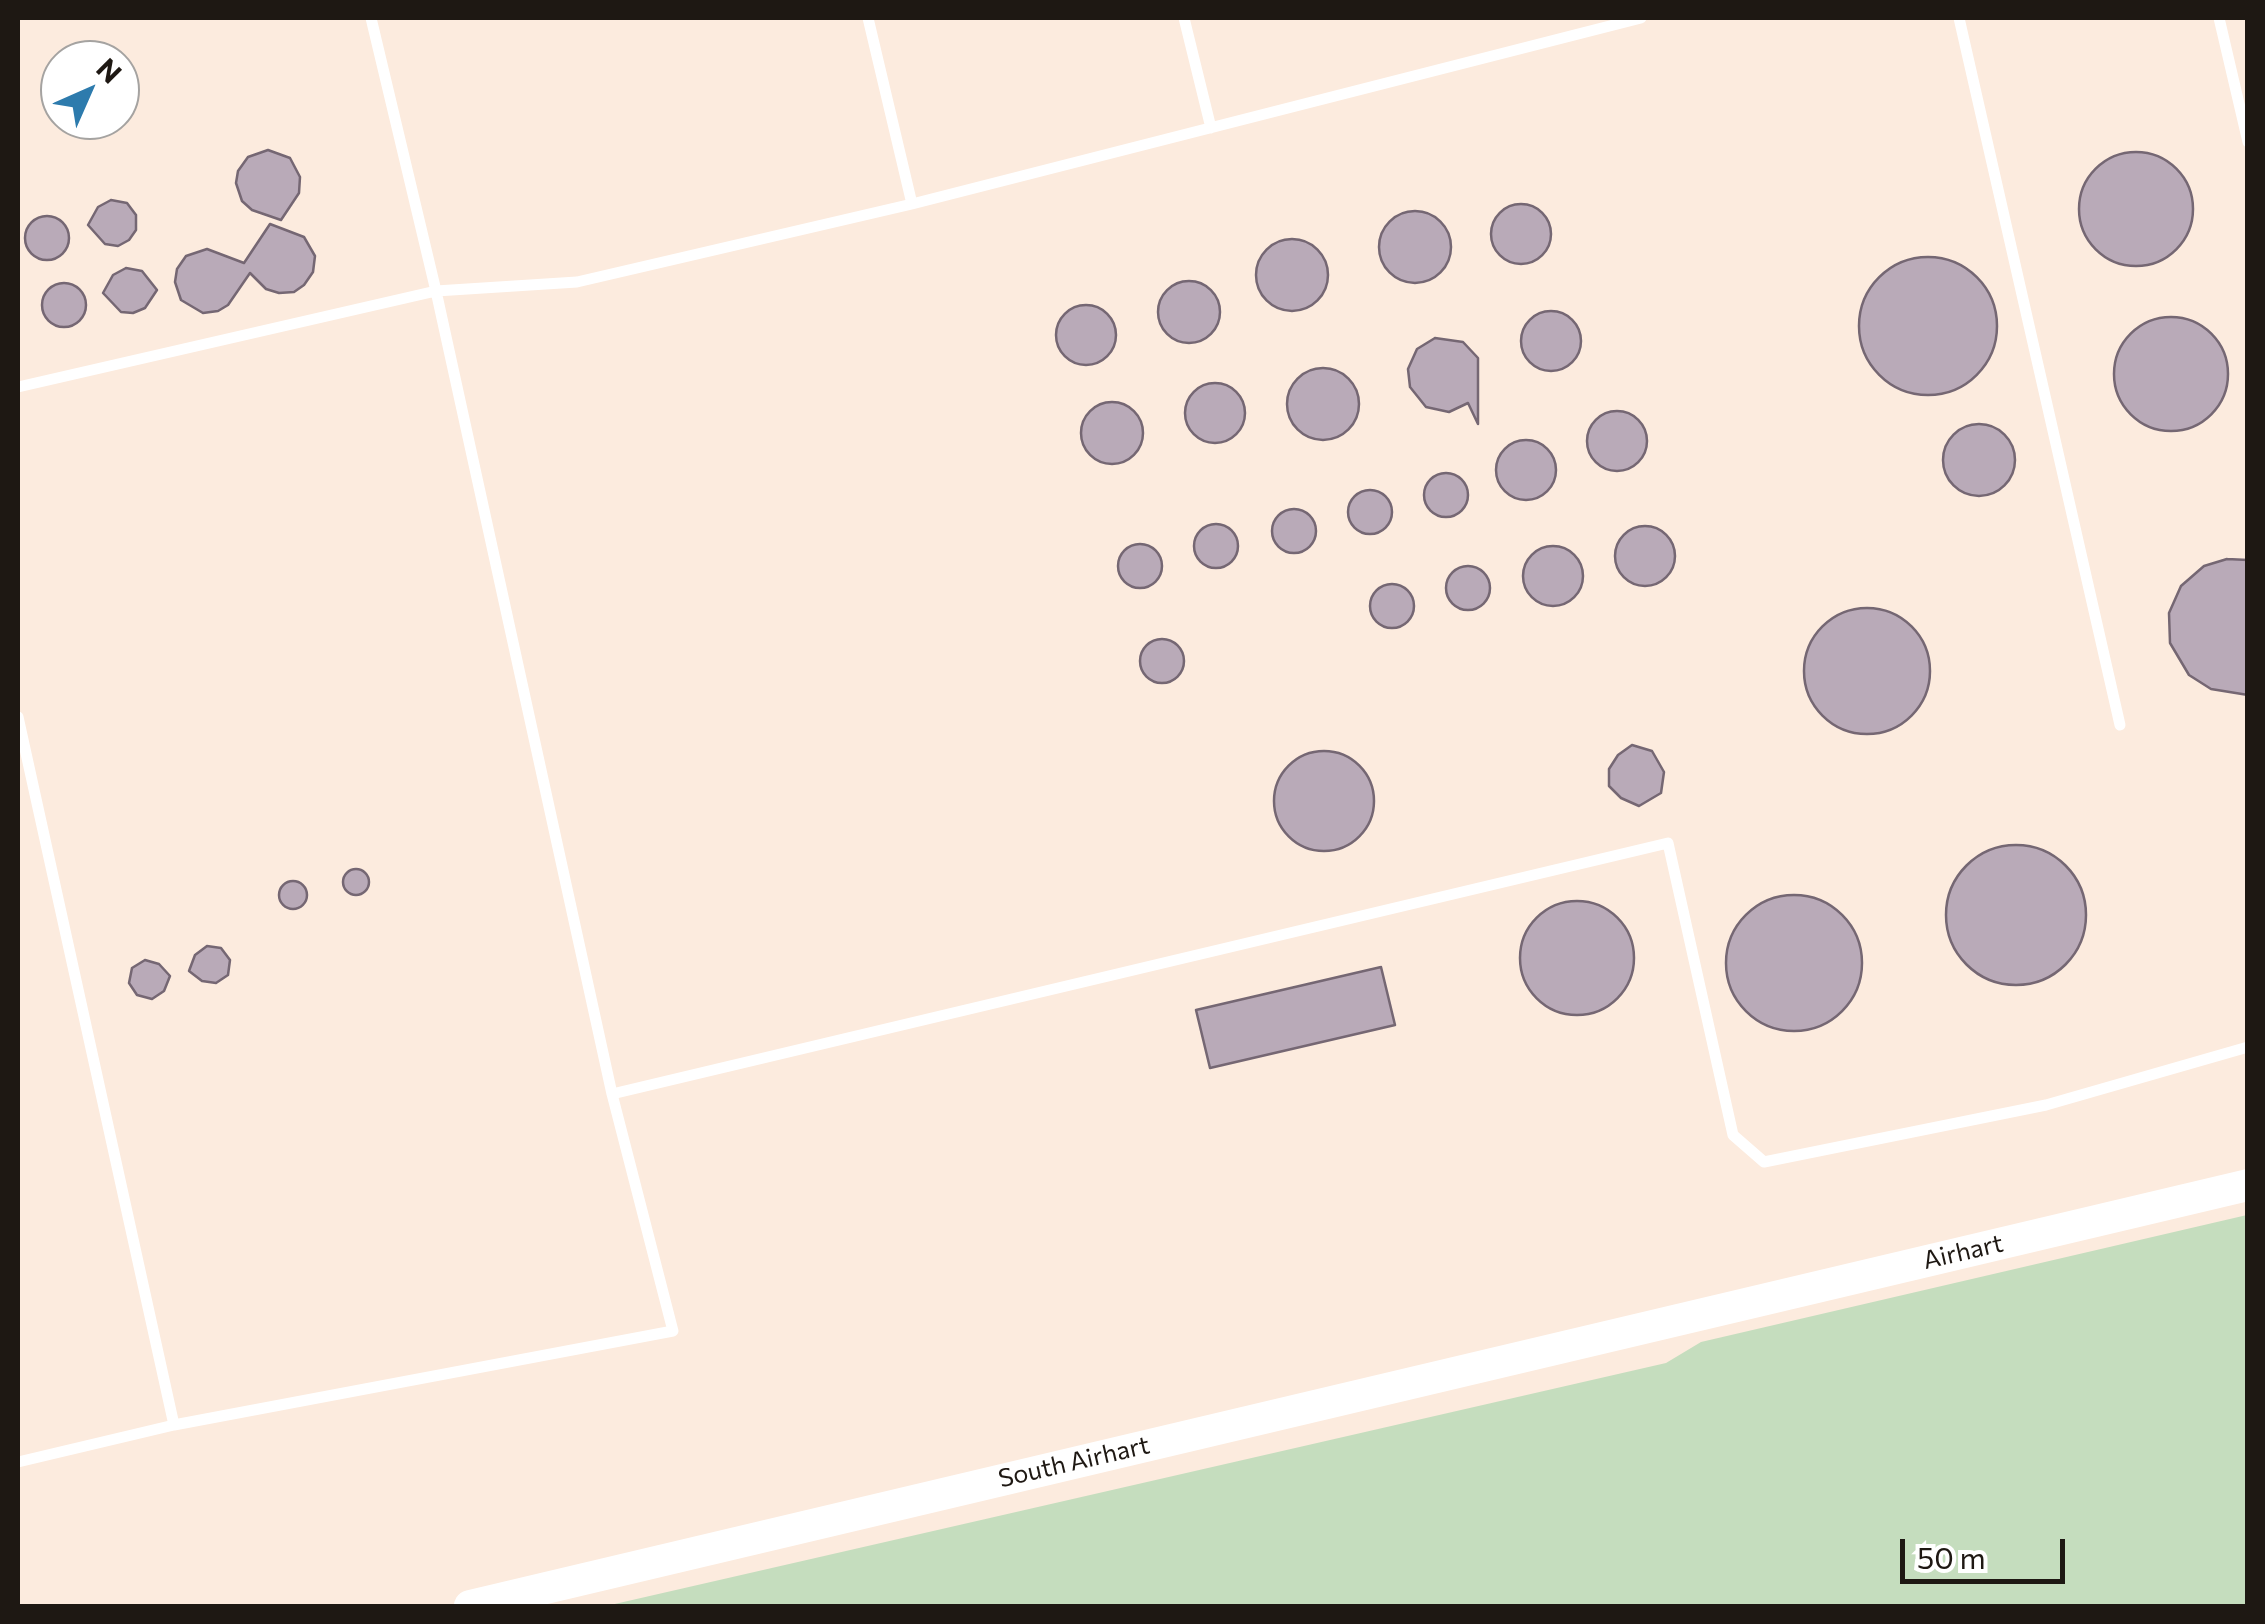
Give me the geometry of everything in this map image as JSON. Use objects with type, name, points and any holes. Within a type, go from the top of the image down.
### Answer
[{"type":"street","name":"Airhart","points":[[1678,1318],[2248,1185]]},
{"type":"street","name":"South Airhart","points":[[470,1606],[1678,1318]]},
{"type":"lane","points":[[18,1462],[174,1425],[673,1331],[612,1094],[436,290],[371,18]]},
{"type":"lane","points":[[868,18],[912,204]]},
{"type":"lane","points":[[1184,18],[1210,128]]},
{"type":"lane","points":[[18,387],[436,290],[577,282],[912,204],[1641,18]]},
{"type":"lane","points":[[1958,18],[2120,724]]},
{"type":"lane","points":[[2220,18],[2248,142]]},
{"type":"lane","points":[[18,717],[174,1425]]},
{"type":"lane","points":[[612,1094],[1668,843],[1733,1135],[1764,1162],[2046,1105],[2248,1047]]},
{"type":"green space","points":[[2247,1215],[2247,1606],[606,1606],[1666,1363],[1701,1342]]},
{"type":"building","points":[[268,150],[290,158],[300,177],[299,193],[281,220],[252,210],[242,201],[236,183],[238,171],[248,157]]},
{"type":"building","points":[[2136,152],[2158,157],[2176,169],[2188,187],[2193,209],[2188,231],[2176,249],[2158,261],[2136,266],[2114,261],[2096,249],[2084,231],[2079,209],[2084,187],[2096,169],[2114,157]]},
{"type":"building","points":[[111,200],[127,203],[136,215],[136,230],[118,246],[105,244],[88,225],[98,207]]},
{"type":"building","points":[[1521,204],[1543,212],[1551,234],[1543,256],[1521,264],[1499,256],[1491,234],[1499,212]]},
{"type":"building","points":[[1415,211],[1440,222],[1451,247],[1440,272],[1415,283],[1390,272],[1379,247],[1390,222]]},
{"type":"building","points":[[47,216],[63,222],[69,238],[63,254],[47,260],[31,254],[25,238],[31,222]]},
{"type":"building","points":[[270,224],[304,237],[315,256],[313,272],[304,285],[294,292],[279,293],[266,289],[250,273],[228,305],[218,311],[203,313],[181,300],[175,282],[177,269],[186,256],[207,249],[244,263]]},
{"type":"building","points":[[1292,239],[1318,249],[1328,275],[1318,301],[1292,311],[1266,301],[1256,275],[1266,249]]},
{"type":"building","points":[[1928,257],[1954,262],[1977,277],[1992,300],[1997,326],[1992,352],[1977,375],[1954,390],[1928,395],[1902,390],[1879,375],[1864,352],[1859,326],[1864,300],[1879,277],[1902,262]]},
{"type":"building","points":[[126,268],[142,271],[157,290],[145,308],[133,313],[121,312],[103,293],[113,275]]},
{"type":"building","points":[[1189,281],[1211,290],[1220,312],[1211,334],[1189,343],[1167,334],[1158,312],[1167,290]]},
{"type":"building","points":[[64,283],[80,289],[86,305],[80,321],[64,327],[48,321],[42,305],[48,289]]},
{"type":"building","points":[[1086,305],[1108,313],[1116,335],[1108,357],[1086,365],[1064,357],[1056,335],[1064,313]]},
{"type":"building","points":[[1551,311],[1573,319],[1581,341],[1573,363],[1551,371],[1529,363],[1521,341],[1529,319]]},
{"type":"building","points":[[2171,317],[2193,322],[2211,334],[2223,352],[2228,374],[2223,396],[2211,414],[2193,426],[2171,431],[2149,426],[2131,414],[2119,396],[2114,374],[2119,352],[2131,334],[2149,322]]},
{"type":"building","points":[[1435,338],[1463,342],[1478,358],[1478,424],[1468,403],[1449,412],[1426,407],[1410,387],[1408,369],[1417,349]]},
{"type":"building","points":[[1323,368],[1349,378],[1359,404],[1349,430],[1323,440],[1297,430],[1287,404],[1297,378]]},
{"type":"building","points":[[1215,383],[1237,391],[1245,413],[1237,435],[1215,443],[1193,435],[1185,413],[1193,391]]},
{"type":"building","points":[[1112,402],[1134,411],[1143,433],[1134,455],[1112,464],[1090,455],[1081,433],[1090,411]]},
{"type":"building","points":[[1617,411],[1639,419],[1647,441],[1639,463],[1617,471],[1595,463],[1587,441],[1595,419]]},
{"type":"building","points":[[1979,424],[2005,434],[2015,460],[2005,486],[1979,496],[1953,486],[1943,460],[1953,434]]},
{"type":"building","points":[[1526,440],[1548,448],[1556,470],[1548,492],[1526,500],[1504,492],[1496,470],[1504,448]]},
{"type":"building","points":[[1446,473],[1462,479],[1468,495],[1462,511],[1446,517],[1430,511],[1424,495],[1430,479]]},
{"type":"building","points":[[1370,490],[1386,496],[1392,512],[1386,528],[1370,534],[1354,528],[1348,512],[1354,496]]},
{"type":"building","points":[[1294,509],[1310,515],[1316,531],[1310,547],[1294,553],[1278,547],[1272,531],[1278,515]]},
{"type":"building","points":[[1216,524],[1232,530],[1238,546],[1232,562],[1216,568],[1200,562],[1194,546],[1200,530]]},
{"type":"building","points":[[1645,526],[1667,534],[1675,556],[1667,578],[1645,586],[1623,578],[1615,556],[1623,534]]},
{"type":"building","points":[[1140,544],[1156,550],[1162,566],[1156,582],[1140,588],[1124,582],[1118,566],[1124,550]]},
{"type":"building","points":[[1553,546],[1575,554],[1583,576],[1575,598],[1553,606],[1531,598],[1523,576],[1531,554]]},
{"type":"building","points":[[2227,559],[2248,560],[2248,695],[2211,689],[2189,675],[2170,643],[2169,613],[2181,586],[2204,566]]},
{"type":"building","points":[[1468,566],[1484,572],[1490,588],[1484,604],[1468,610],[1452,604],[1446,588],[1452,572]]},
{"type":"building","points":[[1392,584],[1408,590],[1414,606],[1408,622],[1392,628],[1376,622],[1370,606],[1376,590]]},
{"type":"building","points":[[1867,608],[1891,613],[1911,627],[1925,647],[1930,671],[1925,695],[1911,715],[1891,729],[1867,734],[1843,729],[1823,715],[1809,695],[1804,671],[1809,647],[1823,627],[1843,613]]},
{"type":"building","points":[[1162,639],[1178,645],[1184,661],[1178,677],[1162,683],[1146,677],[1140,661],[1146,645]]},
{"type":"building","points":[[1632,745],[1652,751],[1664,772],[1661,793],[1639,806],[1621,798],[1609,786],[1609,769],[1618,755]]},
{"type":"building","points":[[1324,751],[1343,755],[1359,766],[1370,782],[1374,801],[1370,820],[1359,836],[1343,847],[1324,851],[1305,847],[1289,836],[1278,820],[1274,801],[1278,782],[1289,766],[1305,755]]},
{"type":"building","points":[[2016,845],[2043,850],[2065,866],[2081,888],[2086,915],[2081,942],[2065,964],[2043,980],[2016,985],[1989,980],[1967,964],[1951,942],[1946,915],[1951,888],[1967,866],[1989,850]]},
{"type":"building","points":[[356,869],[365,873],[369,882],[365,891],[356,895],[347,891],[343,882],[347,873]]},
{"type":"building","points":[[293,881],[303,885],[307,895],[303,905],[293,909],[283,905],[279,895],[283,885]]},
{"type":"building","points":[[1794,895],[1820,900],[1842,915],[1857,937],[1862,963],[1857,989],[1842,1011],[1820,1026],[1794,1031],[1768,1026],[1746,1011],[1731,989],[1726,963],[1731,937],[1746,915],[1768,900]]},
{"type":"building","points":[[1577,901],[1609,910],[1625,926],[1634,958],[1625,990],[1609,1006],[1577,1015],[1545,1006],[1529,990],[1520,958],[1529,926],[1545,910]]},
{"type":"building","points":[[207,946],[221,948],[230,960],[228,975],[216,983],[202,981],[189,971],[195,955]]},
{"type":"building","points":[[145,960],[159,964],[170,976],[164,991],[152,999],[137,995],[129,983],[132,968]]},
{"type":"building","points":[[1381,967],[1395,1025],[1210,1068],[1196,1010]]}]
